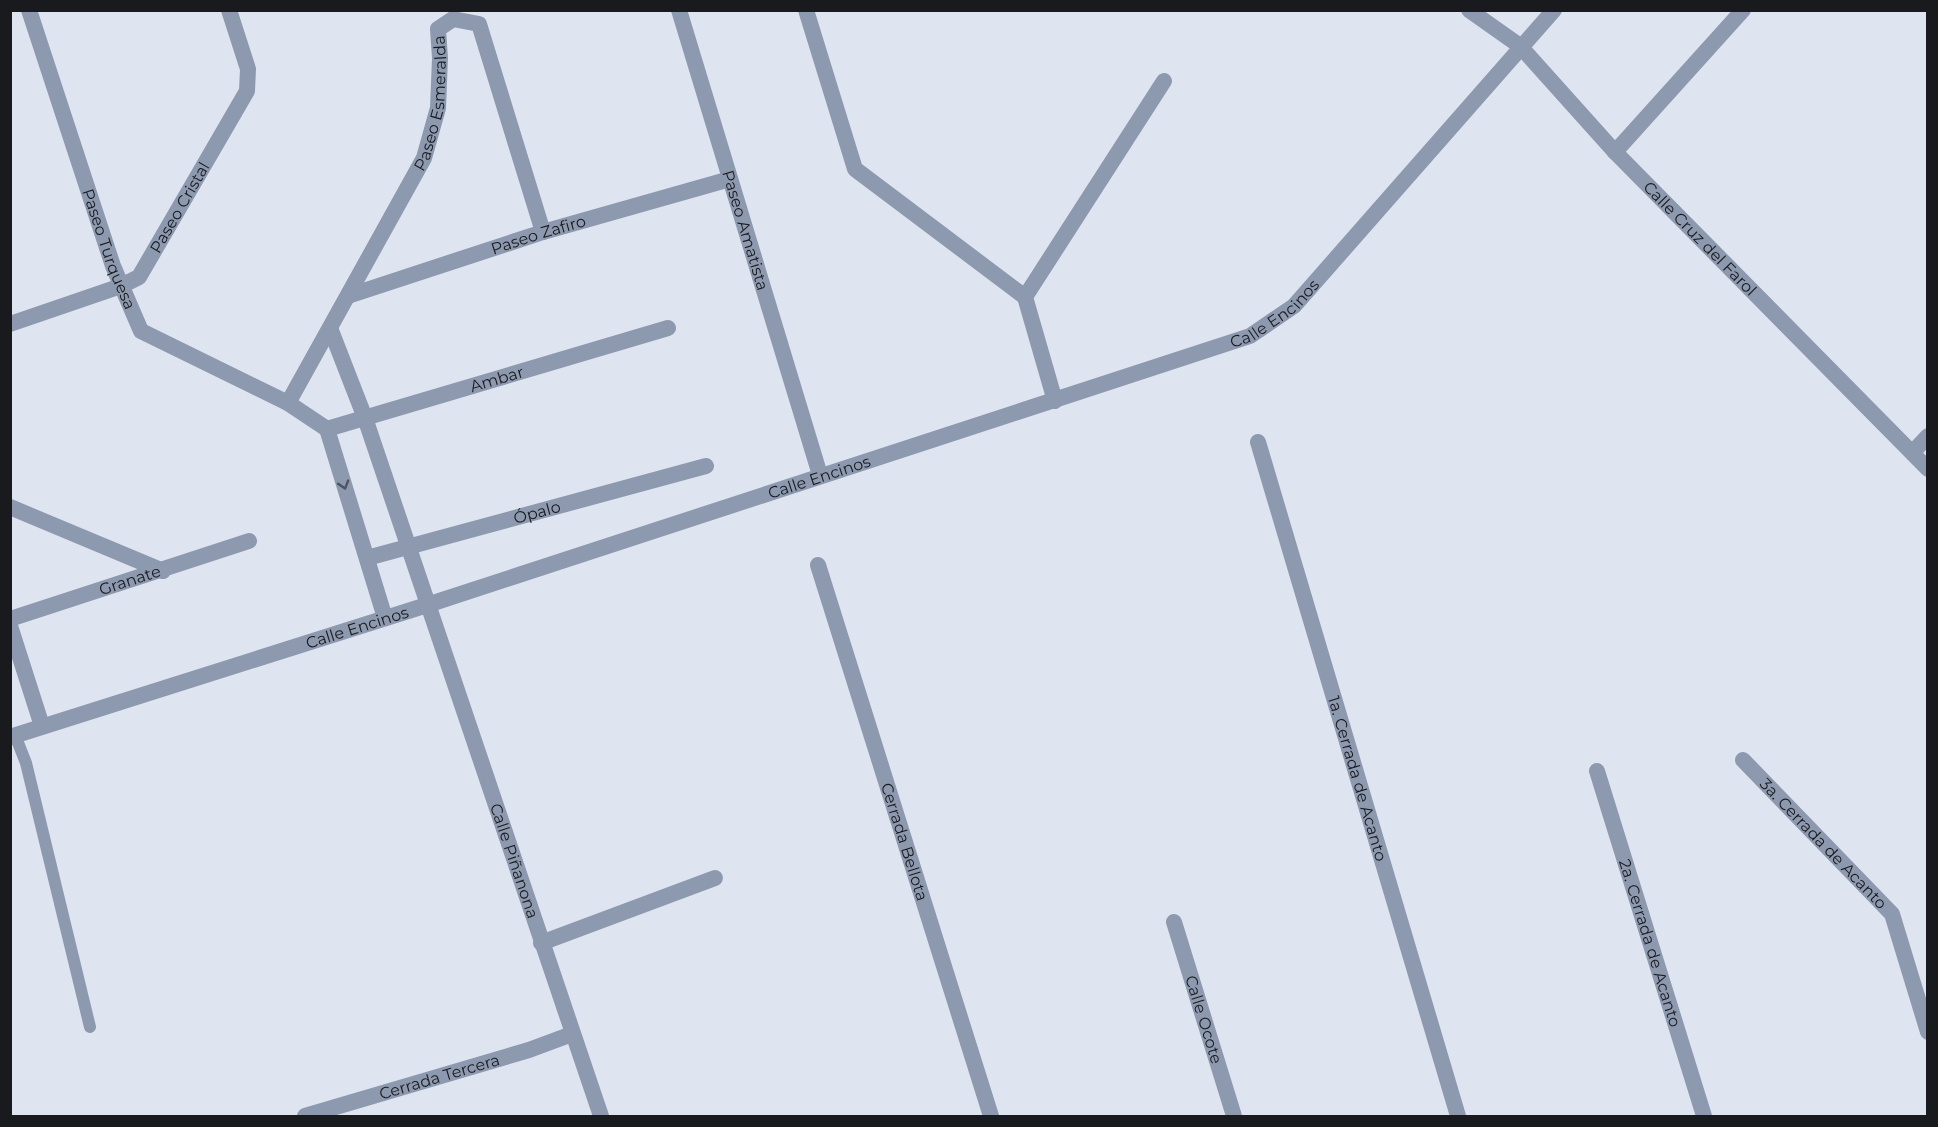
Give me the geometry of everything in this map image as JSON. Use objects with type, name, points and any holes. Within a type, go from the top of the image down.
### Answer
[{"type":"street","name":"Paseo Turquesa","points":[[29,10],[113,266],[141,331],[288,403],[327,429]]},
{"type":"street","name":"Paseo Cristal","points":[[10,324],[121,286],[139,277],[247,91],[248,69],[229,10]]},
{"type":"street","name":"Paseo Amatista","points":[[679,10],[820,476]]},
{"type":"street","points":[[806,10],[855,169],[1025,297],[1055,401]]},
{"type":"street","name":"Calle Cruz del Farol","points":[[1469,10],[1521,46],[1615,152],[1928,469]]},
{"type":"street","name":"Calle Encinos","points":[[13,736],[385,618],[425,597],[820,476],[1250,336],[1294,306],[1554,10]]},
{"type":"street","points":[[1615,152],[1743,10]]},
{"type":"street","name":"Paseo Esmeralda","points":[[288,403],[424,158],[438,108],[440,58],[438,29],[453,19],[479,24],[543,232]]},
{"type":"street","points":[[1025,297],[1164,81]]},
{"type":"street","name":"Paseo Zafiro","points":[[348,296],[543,232],[730,179]]},
{"type":"street","points":[[330,328],[365,418],[425,597]]},
{"type":"street","name":"Ambar","points":[[327,429],[668,328]]},
{"type":"street","points":[[327,429],[385,618]]},
{"type":"street","points":[[1913,452],[1928,436]]},
{"type":"street","name":"1a. Cerrada de Acanto","points":[[1258,442],[1458,1116]]},
{"type":"street","name":"Ópalo","points":[[367,558],[706,466]]},
{"type":"street","points":[[10,507],[163,571]]},
{"type":"street","name":"Granate","points":[[10,619],[163,571],[249,541]]},
{"type":"street","name":"Cerrada Bellota","points":[[818,566],[991,1116]]},
{"type":"street","name":"Calle Piñanona","points":[[425,597],[601,1116]]},
{"type":"street","points":[[10,626],[42,726]]},
{"type":"street","name":"3a. Cerrada de Acanto","points":[[1743,760],[1892,914],[1928,1032]]},
{"type":"street","name":"2a. Cerrada de Acanto","points":[[1597,771],[1704,1116]]},
{"type":"street","points":[[541,943],[715,878]]},
{"type":"street","name":"Calle Ocote","points":[[1174,922],[1234,1116]]},
{"type":"street","name":"Cerrada Tercera","points":[[305,1116],[529,1050],[572,1034]]},
{"type":"lane","points":[[13,736],[26,763],[90,1027]]}]
